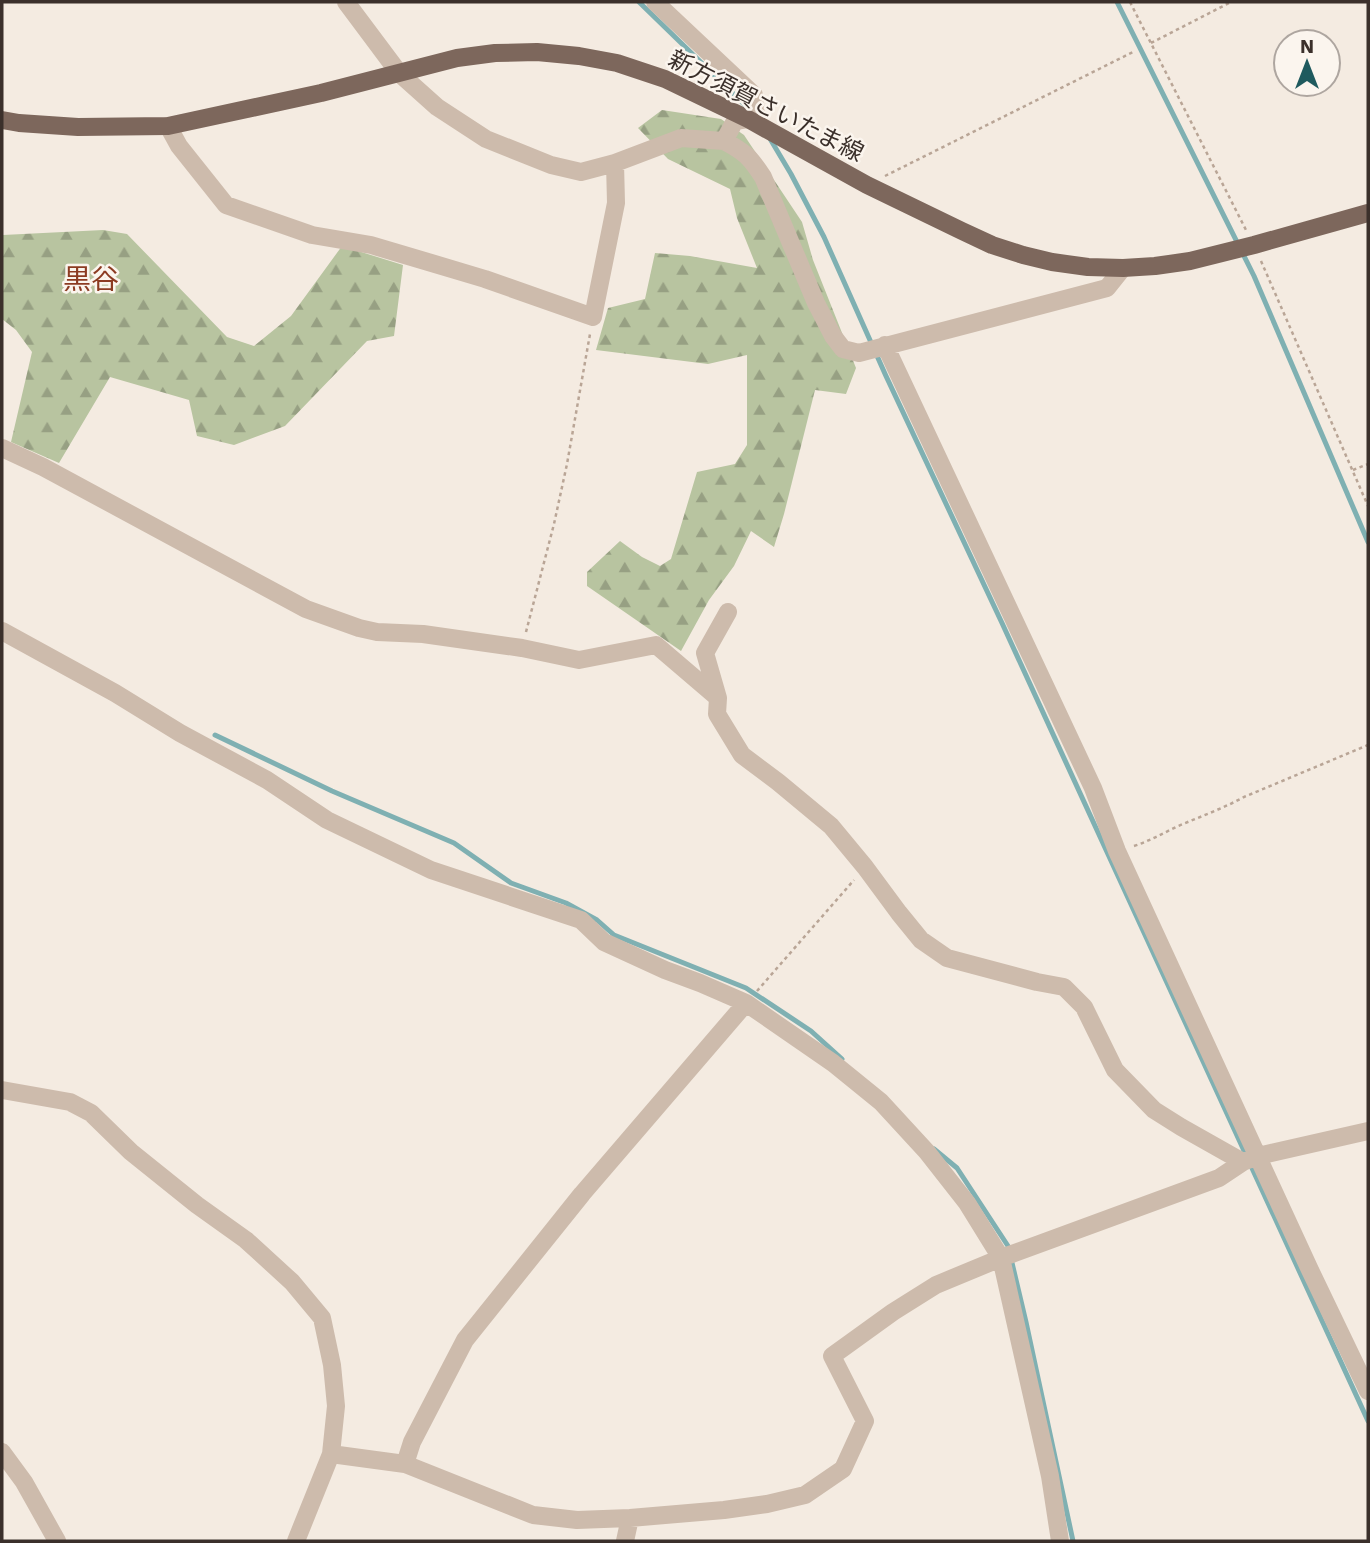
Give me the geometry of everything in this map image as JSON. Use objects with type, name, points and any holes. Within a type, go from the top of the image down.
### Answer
[{"type":"main road","name":"新方須賀さいたま線","points":[[2,120],[78,127],[168,126],[321,93],[457,58],[495,53],[537,52],[617,63],[665,79],[748,119],[867,185],[992,245],[1052,262],[1123,268],[1190,261],[1368,213]]},
{"type":"street","points":[[346,2],[399,73],[437,107],[486,139],[551,165],[581,172],[615,163],[681,138],[724,141],[741,150],[751,158],[763,177],[816,303],[843,349],[859,353],[1107,288],[1123,268]]},
{"type":"street","points":[[655,2],[754,95],[756,111],[748,119],[735,121],[724,141]]},
{"type":"street","points":[[168,126],[179,146],[226,205],[312,235],[371,245],[485,279],[593,317],[616,203],[615,163]]},
{"type":"street","points":[[885,345],[1093,788],[1117,851],[1251,1159],[1310,1270],[1368,1391]]},
{"type":"street","points":[[2,448],[43,467],[306,609],[359,628],[522,648],[579,660],[656,645],[718,698]]},
{"type":"street","points":[[728,612],[705,653],[718,698],[717,714],[742,755],[831,826],[921,940],[947,958],[1064,987],[1084,1007],[1115,1070],[1154,1110],[1181,1127],[1251,1159]]},
{"type":"street","points":[[2,631],[267,780],[327,820],[431,870],[581,920],[604,942],[746,1003],[833,1063],[881,1102],[927,1152],[967,1203],[1001,1258],[1050,1476],[1060,1541]]},
{"type":"street","points":[[405,1464],[412,1442],[465,1340],[583,1194],[746,1003]]},
{"type":"street","points":[[2,1090],[71,1102],[91,1113],[131,1152],[246,1240],[292,1282],[322,1318],[332,1365],[336,1406],[331,1454],[296,1541]]},
{"type":"street","points":[[331,1454],[405,1464],[533,1515],[577,1520],[687,1514],[767,1504],[805,1495],[843,1469],[866,1421],[832,1356],[893,1312],[936,1285],[1001,1258],[1219,1178],[1251,1159],[1368,1130]]},
{"type":"street","points":[[2,1452],[24,1482],[57,1541]]},
{"type":"street","points":[[625,1541],[630,1518]]},
{"type":"path","points":[[1130,2],[1254,245],[1368,506]]},
{"type":"path","points":[[1151,43],[1231,2]]},
{"type":"path","points":[[867,185],[1135,51]]},
{"type":"path","points":[[522,648],[567,464],[593,317]]},
{"type":"path","points":[[1353,470],[1368,464]]},
{"type":"path","points":[[1117,851],[1152,840],[1244,797],[1368,745]]},
{"type":"path","points":[[746,1003],[865,867]]},
{"type":"green space","points":[[662,110],[721,119],[744,135],[802,222],[813,260],[856,368],[846,394],[815,390],[774,547],[751,531],[734,566],[709,600],[681,651],[587,586],[587,572],[620,541],[660,566],[671,559],[697,472],[735,464],[747,445],[747,355],[708,364],[596,350],[608,308],[645,299],[655,253],[690,256],[757,268],[737,218],[730,189],[668,159],[638,128]]},
{"type":"green space","points":[[103,230],[127,234],[227,337],[254,346],[291,316],[342,246],[403,265],[394,336],[367,341],[285,426],[234,445],[197,436],[189,400],[110,377],[59,463],[11,442],[32,352],[16,330],[2,319],[2,237]]},
{"type":"waterway","points":[[639,2],[749,109]]},
{"type":"waterway","points":[[1117,2],[1254,276],[1368,542]]},
{"type":"waterway","points":[[769,137],[824,237],[1368,1421]]},
{"type":"waterway","points":[[215,735],[332,791],[454,843],[511,883],[566,903],[597,920],[614,935],[746,988],[811,1031],[842,1059]]},
{"type":"waterway","points":[[934,1149],[957,1168],[1008,1246],[1073,1541]]},
{"type":"district","name":"黒谷","points":[[91,279]]}]
